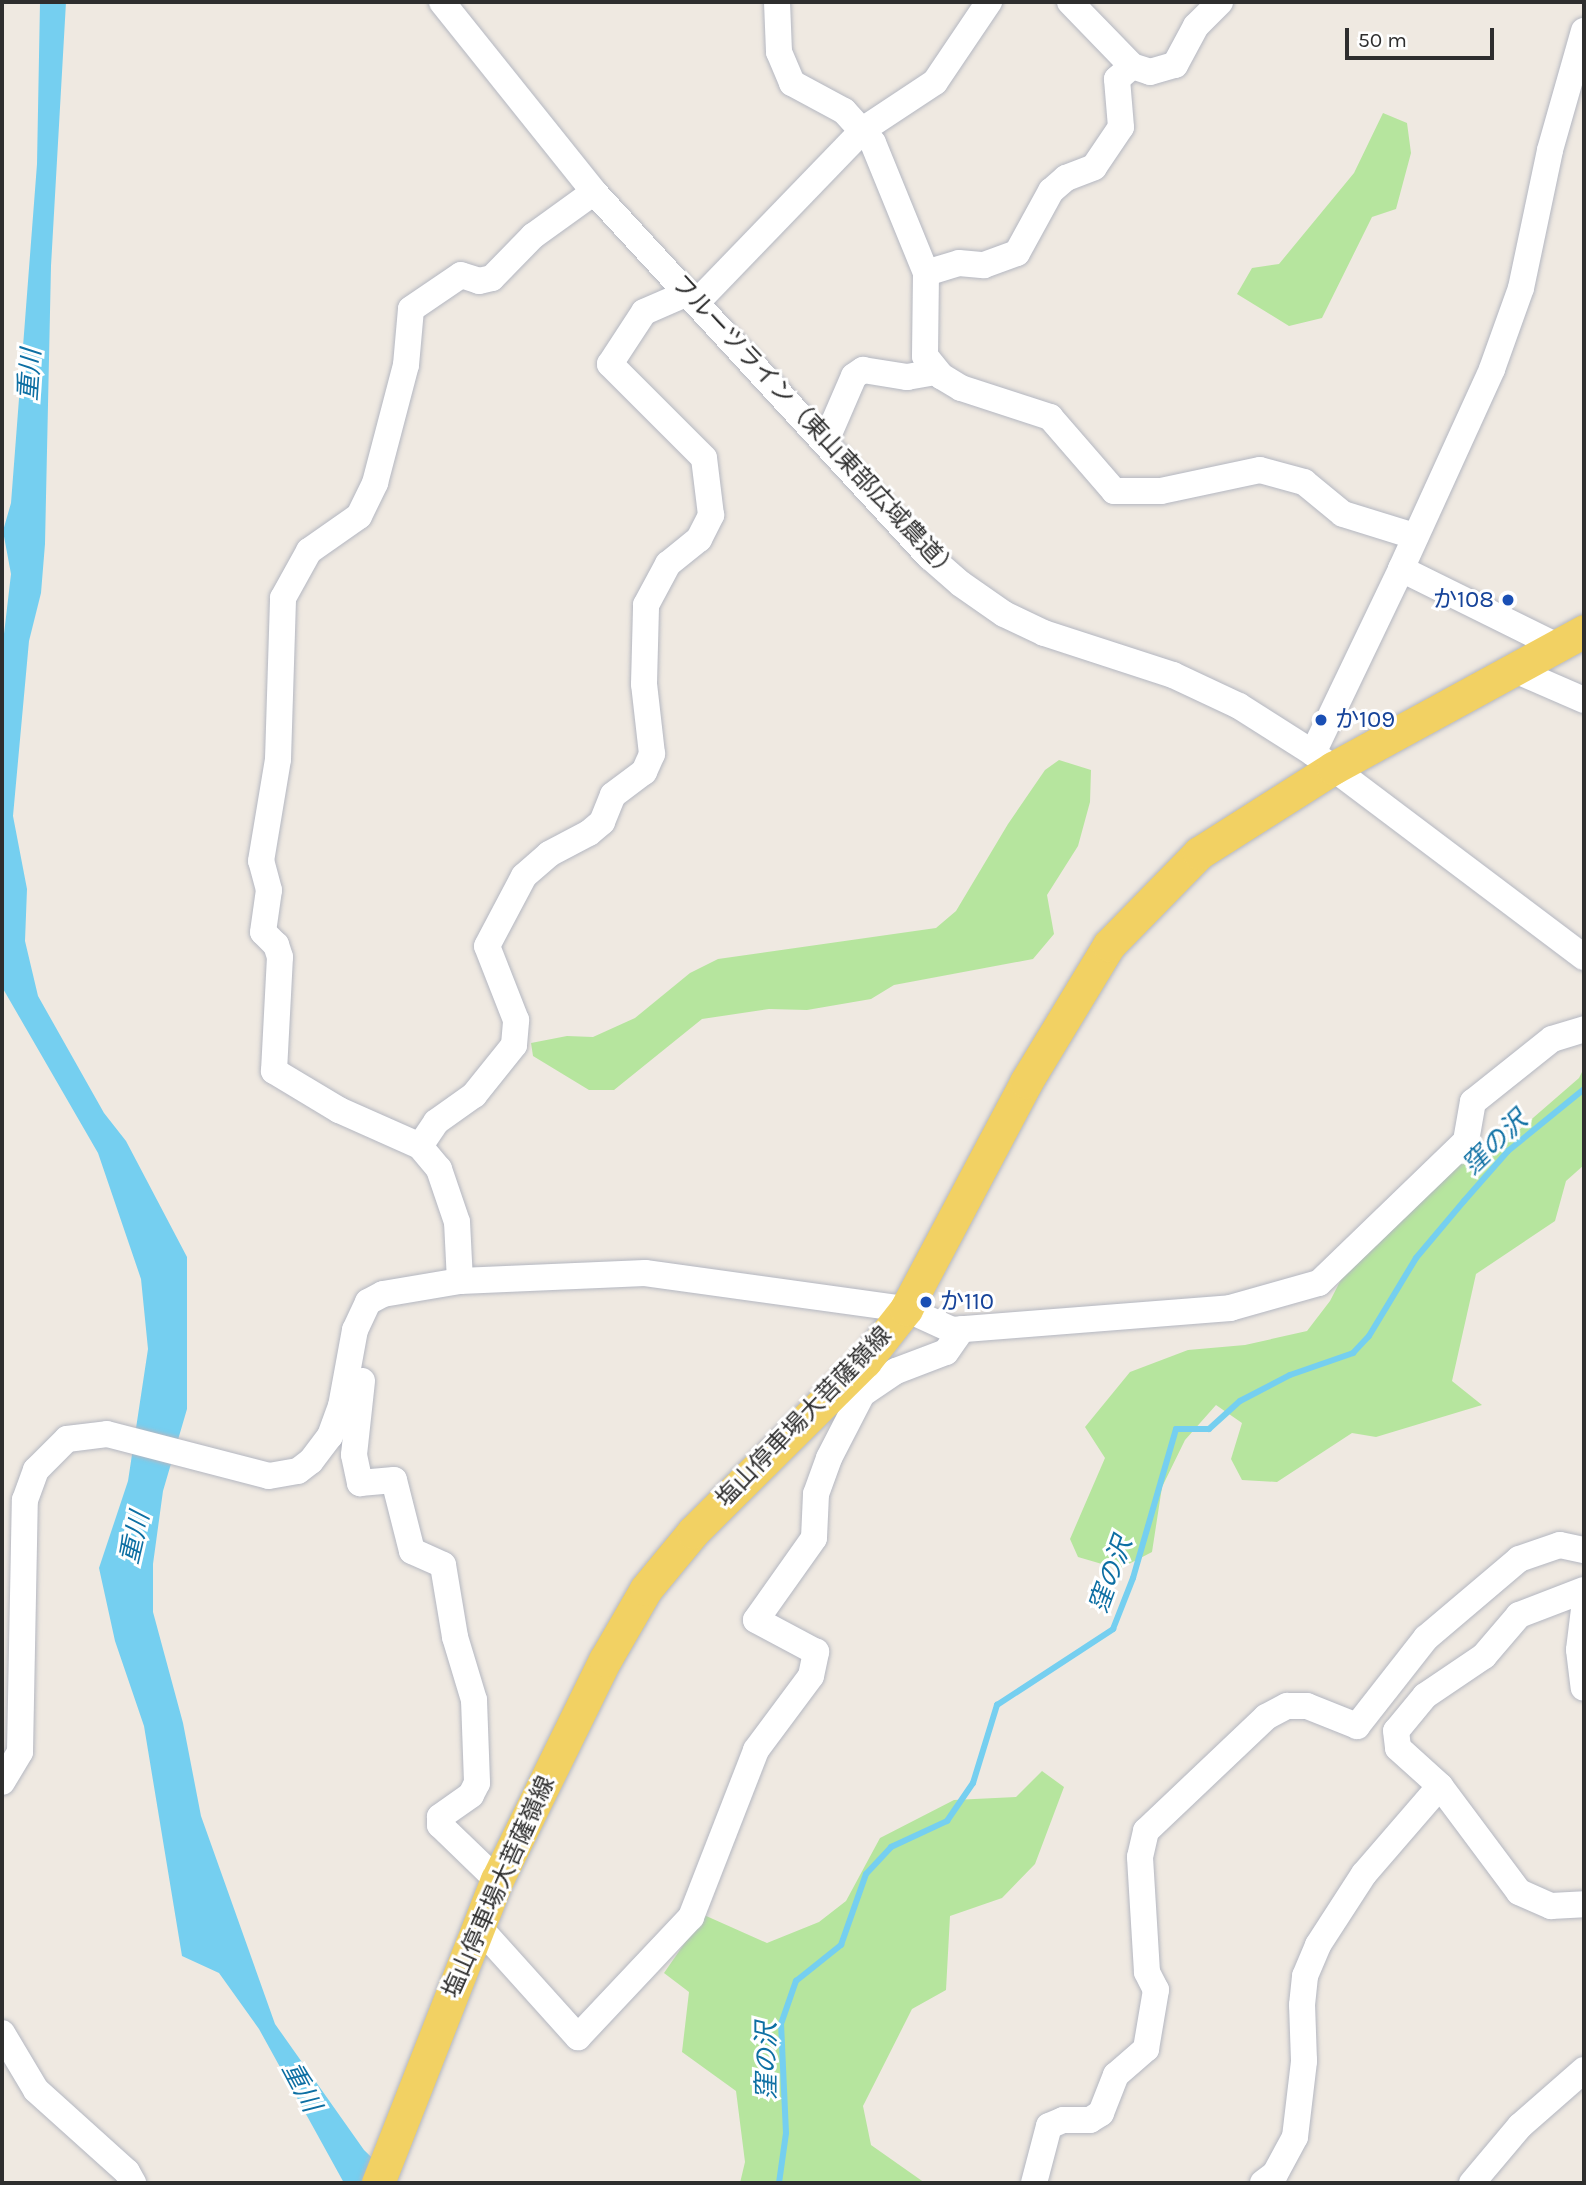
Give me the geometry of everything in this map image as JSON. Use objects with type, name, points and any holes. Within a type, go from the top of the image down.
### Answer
[{"type":"main road","name":"塩山停車場大菩薩嶺線","points":[[378,2183],[477,1925],[497,1880],[589,1692],[646,1589],[693,1532],[865,1361],[906,1309],[1027,1082],[1109,945],[1199,853],[1323,761],[1515,670],[1571,639]]},
{"type":"street","name":"フルーツライン（東山東部広域農道）","points":[[442,2],[594,192],[930,557],[1004,614],[1044,633],[1173,675],[1239,706],[1323,761],[1584,957]]},
{"type":"street","points":[[777,2],[781,60],[792,83],[844,111],[864,129],[926,273],[925,356],[936,372],[961,388],[1050,417],[1114,491],[1161,491],[1259,470],[1304,482],[1343,514],[1414,536]]},
{"type":"street","points":[[420,1146],[436,1122],[474,1095],[514,1045],[516,1020],[487,946],[524,876],[549,854],[601,822],[613,795],[644,772],[652,754],[644,684],[646,605],[668,564],[699,539],[711,514],[705,458],[610,364],[644,312],[692,298],[864,129],[935,82],[989,2]]},
{"type":"street","points":[[1070,2],[1132,66],[1150,72],[1175,65],[1196,26],[1220,2]]},
{"type":"street","points":[[1323,761],[1414,536],[1492,369],[1521,288],[1550,150],[1577,88],[1584,31]]},
{"type":"street","points":[[926,273],[959,263],[984,265],[1017,253],[1051,191],[1066,178],[1094,167],[1121,127],[1117,79],[1132,66]]},
{"type":"street","points":[[460,1282],[457,1222],[439,1169],[420,1146],[339,1110],[274,1071],[279,957],[276,945],[263,932],[269,890],[261,861],[278,759],[283,598],[302,560],[359,516],[375,483],[406,365],[411,309],[461,275],[480,281],[492,278],[533,236],[594,192]]},
{"type":"street","points":[[825,443],[854,376],[863,370],[907,377],[936,372]]},
{"type":"street","points":[[1401,569],[1571,639]]},
{"type":"street","points":[[1515,670],[1584,700]]},
{"type":"street","points":[[2,1782],[20,1752],[25,1500],[29,1485],[44,1458],[67,1439],[107,1434],[268,1476],[298,1471],[311,1461],[330,1436],[341,1406],[355,1330],[368,1302],[383,1294],[460,1282],[623,1271],[906,1309],[952,1330],[1230,1308],[1320,1283],[1466,1141],[1473,1101],[1552,1039],[1584,1029]]},
{"type":"street","points":[[477,1925],[578,2038],[691,1917],[756,1750],[811,1676],[816,1652],[756,1620],[814,1538],[816,1494],[829,1458],[862,1394],[896,1371],[946,1352],[962,1329]]},
{"type":"street","points":[[355,1330],[369,1334],[354,1455],[360,1483],[394,1480],[412,1551],[443,1565],[454,1637],[474,1700],[477,1783],[471,1795],[440,1817],[440,1825],[497,1880]]},
{"type":"street","points":[[1034,2183],[1049,2126],[1063,2120],[1090,2120],[1101,2113],[1116,2075],[1146,2049],[1156,1990],[1147,1972],[1140,1857],[1146,1831],[1266,1717],[1287,1706],[1307,1706],[1357,1726],[1426,1638],[1519,1559],[1560,1545],[1584,1550]]},
{"type":"street","points":[[1584,1590],[1519,1615],[1485,1656],[1425,1696],[1395,1731],[1398,1748],[1440,1786],[1519,1892],[1551,1906],[1584,1904]]},
{"type":"street","points":[[1584,1609],[1578,1650],[1584,1688]]},
{"type":"street","points":[[1264,2183],[1282,2165],[1295,2137],[1304,2061],[1303,1995],[1318,1945],[1364,1874],[1440,1786]]},
{"type":"street","points":[[2,2033],[36,2090],[127,2172],[133,2183]]},
{"type":"street","points":[[1472,2183],[1520,2126],[1584,2070]]},
{"type":"green space","points":[[1383,113],[1407,123],[1411,153],[1396,209],[1372,217],[1322,318],[1289,326],[1237,294],[1252,268],[1279,264],[1354,173]]},
{"type":"green space","points":[[1059,760],[1091,770],[1090,802],[1078,846],[1047,895],[1054,934],[1033,959],[894,985],[871,999],[807,1010],[769,1009],[702,1019],[614,1090],[589,1090],[533,1056],[531,1043],[567,1036],[593,1037],[635,1018],[690,973],[718,959],[936,928],[956,911],[1008,824],[1045,770]]},
{"type":"green space","points":[[1584,1068],[1584,1165],[1566,1181],[1555,1221],[1476,1274],[1452,1381],[1482,1405],[1376,1437],[1352,1433],[1277,1482],[1242,1480],[1231,1459],[1242,1423],[1216,1405],[1185,1440],[1162,1487],[1152,1552],[1119,1569],[1078,1557],[1070,1539],[1105,1458],[1085,1427],[1130,1372],[1188,1350],[1245,1345],[1307,1331],[1330,1301],[1354,1254],[1464,1150],[1511,1137],[1579,1078]]},
{"type":"green space","points":[[1042,1771],[1064,1787],[1035,1864],[1002,1898],[950,1916],[946,1990],[912,2009],[863,2106],[871,2145],[925,2183],[740,2183],[745,2162],[736,2091],[682,2052],[689,1992],[664,1973],[704,1915],[767,1943],[819,1922],[846,1901],[880,1838],[954,1800],[1016,1797]]},
{"type":"water","name":"重川","points":[[40,2],[66,2],[51,266],[45,544],[41,593],[29,641],[13,816],[27,889],[25,941],[38,996],[104,1113],[126,1141],[187,1257],[187,1409],[163,1491],[153,1564],[153,1612],[183,1723],[201,1816],[275,2024],[364,2150],[398,2183],[344,2183],[259,2029],[219,1973],[182,1956],[144,1726],[115,1641],[99,1568],[128,1481],[148,1349],[141,1279],[98,1153],[2,987],[2,651],[11,574],[3,531],[11,503],[37,164]]},
{"type":"waterway","name":"窪の沢","points":[[779,2183],[786,2133],[781,2024],[796,1981],[841,1945],[866,1874],[891,1847],[947,1821],[973,1783],[997,1705],[1113,1629],[1133,1578],[1176,1429],[1209,1429],[1240,1401],[1290,1375],[1353,1353],[1369,1336],[1416,1258],[1464,1201],[1508,1151],[1584,1089]]},
{"type":"place","name":"か108","points":[[1508,600]]},
{"type":"place","name":"か109","points":[[1321,720]]},
{"type":"place","name":"か110","points":[[926,1302]]}]
